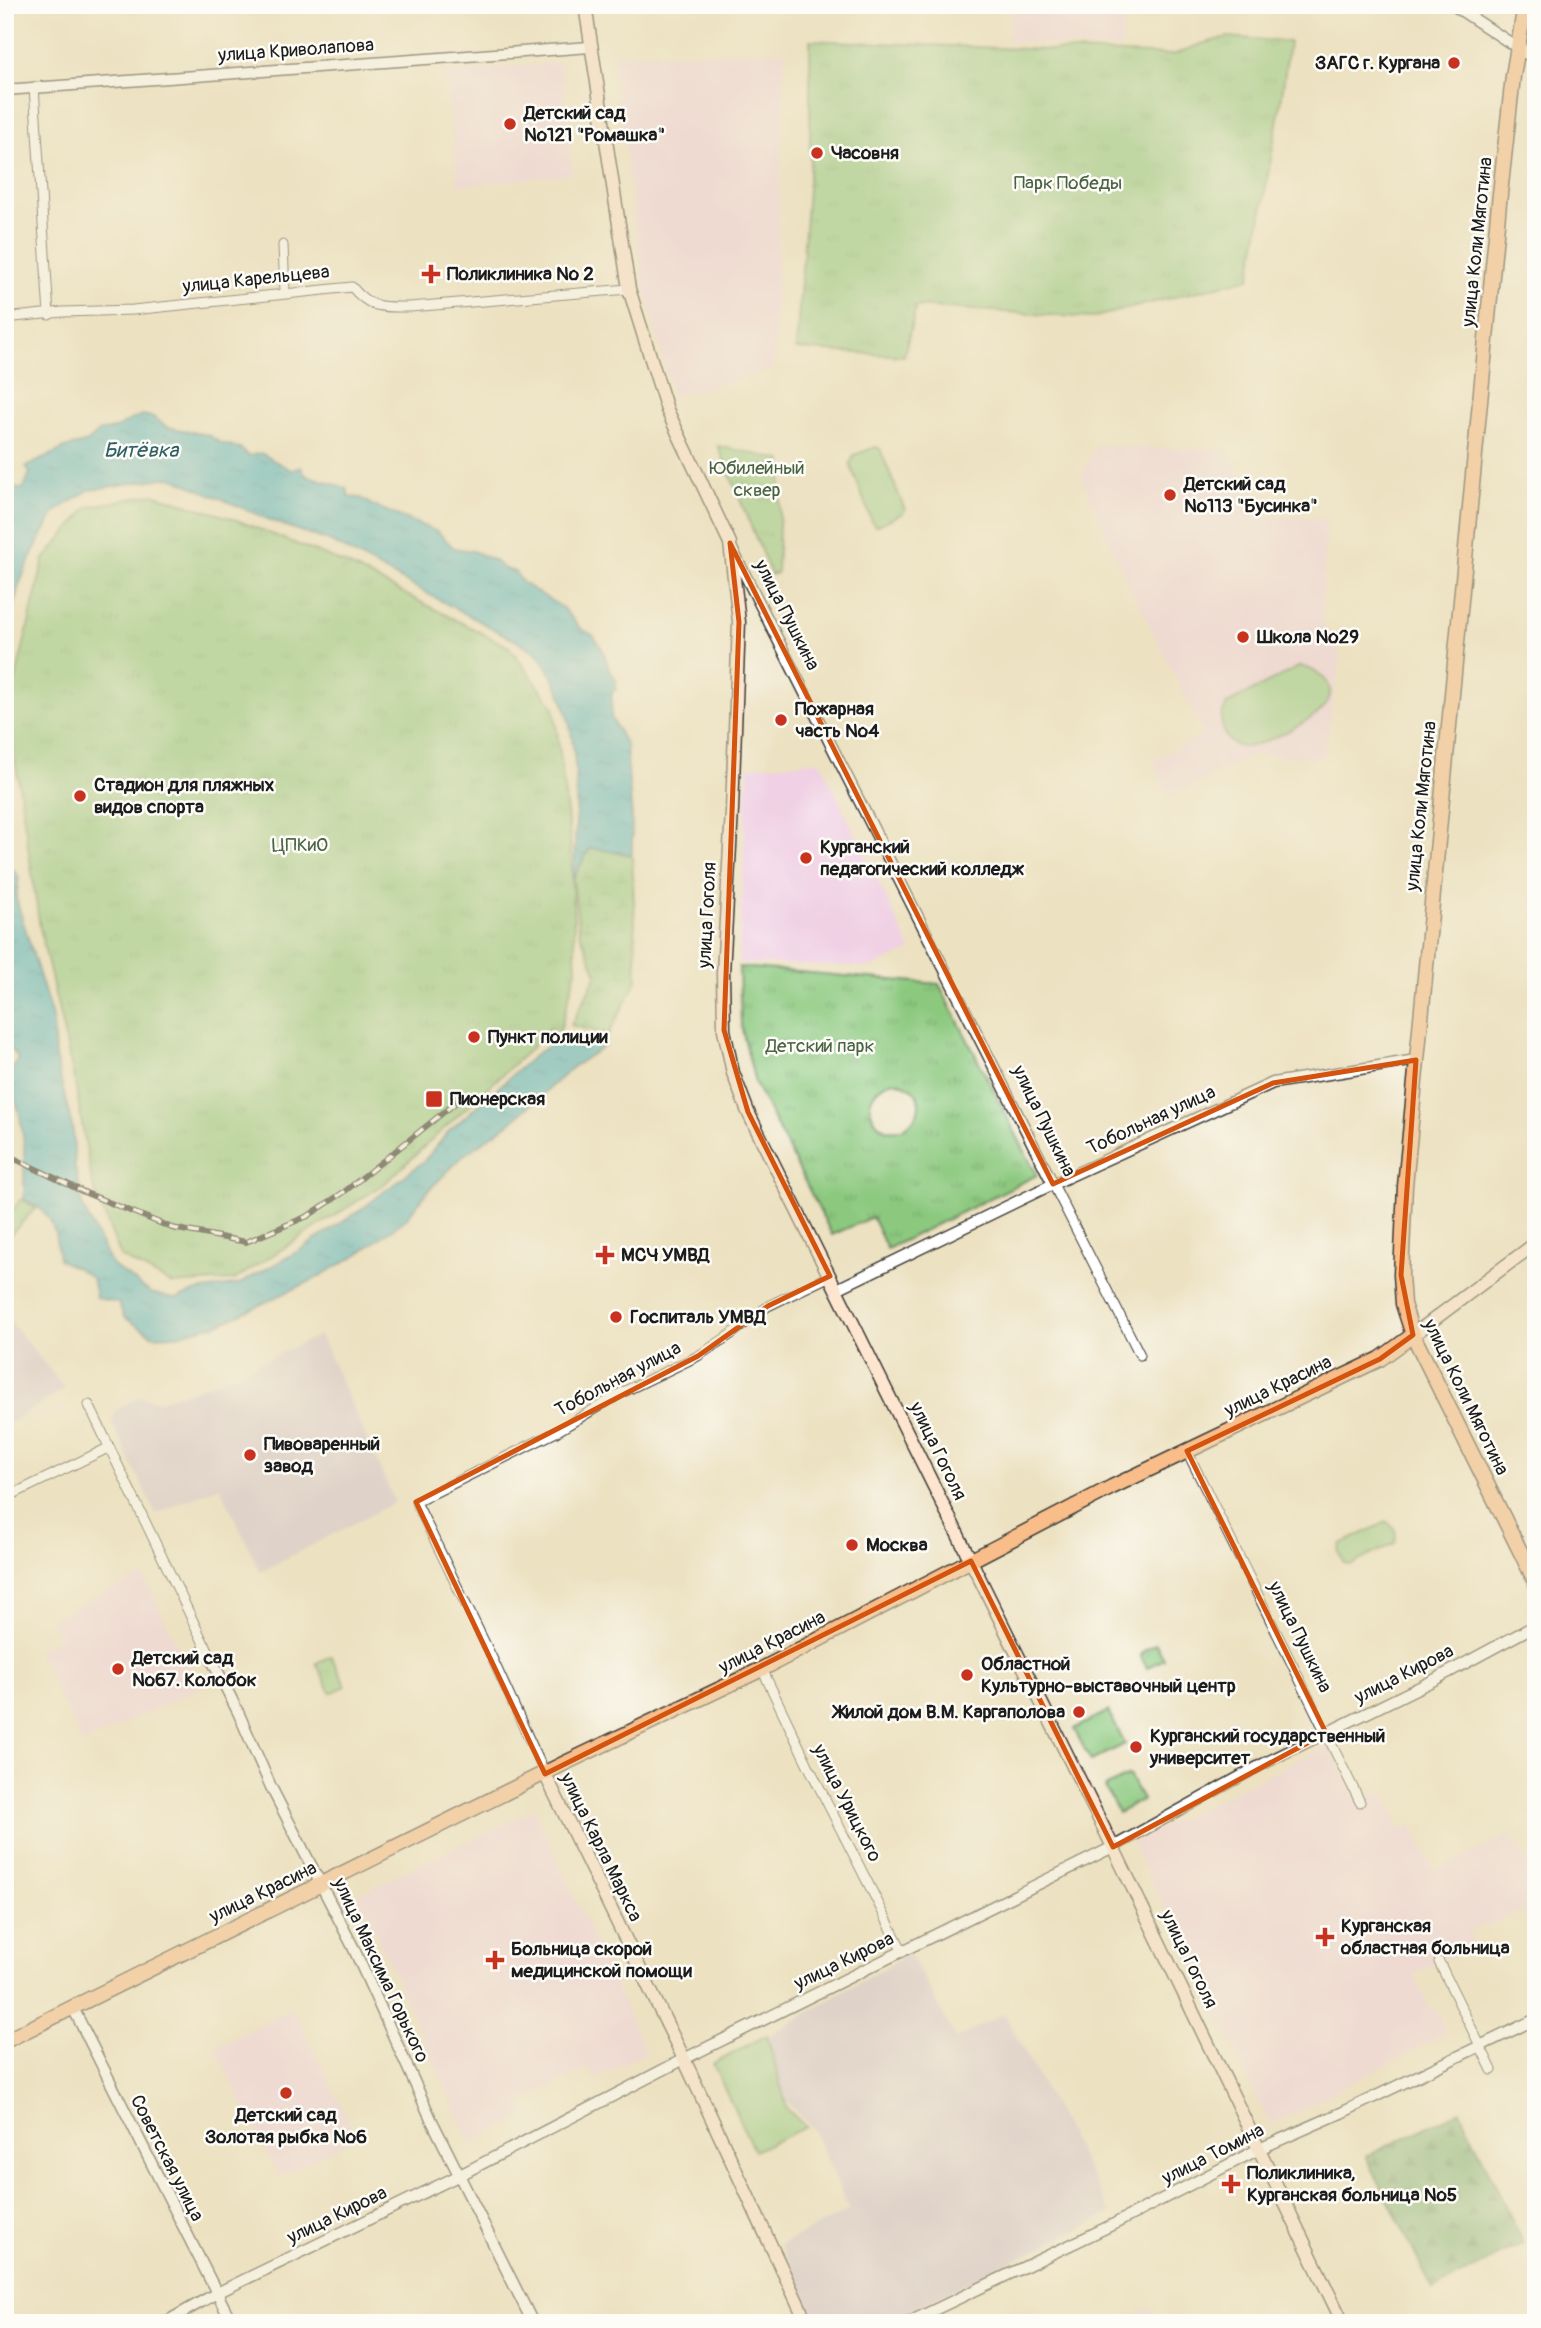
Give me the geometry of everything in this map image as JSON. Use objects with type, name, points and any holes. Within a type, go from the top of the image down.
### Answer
[{"type":"main road","name":"улица Пушкина","points":[[585,5],[629,289],[664,403],[730,543]]},
{"type":"main road","name":"улица Коли Мяготина","points":[[1525,5],[1499,203],[1416,1060],[1401,1275],[1403,1304],[1413,1335],[1536,1583]]},
{"type":"main road","points":[[1518,48],[1536,58]]},
{"type":"main road","name":"улица Гоголя","points":[[730,543],[739,622],[733,810],[723,973],[724,1030],[733,1073],[748,1112],[1113,1847],[1343,2323]]},
{"type":"main road","name":"улица Красина","points":[[5,2041],[762,1669],[1112,1487],[1380,1359],[1536,1243]]},
{"type":"main road","name":"улица Карла Маркса","points":[[545,1774],[684,2059],[807,2323]]},
{"type":"street","points":[[1453,5],[1518,48]]},
{"type":"street","name":"улица Криволапова","points":[[5,90],[590,47]]},
{"type":"street","points":[[34,87],[49,315]]},
{"type":"street","points":[[282,246],[285,293]]},
{"type":"street","name":"улица Карельцева","points":[[5,318],[133,310],[352,287],[362,299],[379,307],[410,307],[629,289]]},
{"type":"street","name":"улица Пушкина","points":[[730,543],[1140,1355]]},
{"type":"street","name":"Тобольная улица","points":[[837,1289],[1054,1184],[1273,1083],[1416,1060]]},
{"type":"street","name":"Тобольная улица","points":[[415,1502],[556,1432],[621,1394],[698,1356],[768,1306],[830,1276]]},
{"type":"street","name":"улица Максима Горького","points":[[89,1405],[238,1712],[271,1787],[322,1884],[533,2323]]},
{"type":"street","points":[[5,1498],[108,1448]]},
{"type":"street","name":"улица Пушкина","points":[[1187,1451],[1360,1802]]},
{"type":"street","name":"улица Карла Маркса","points":[[415,1502],[494,1660],[545,1774]]},
{"type":"street","name":"улица Кирова","points":[[164,2323],[217,2293],[460,2175],[684,2059],[1113,1847],[1263,1764],[1434,1680],[1536,1625]]},
{"type":"street","name":"улица Урицкого","points":[[762,1669],[903,1952]]},
{"type":"street","points":[[1439,1962],[1492,2070]]},
{"type":"street","name":"Советская улица","points":[[73,2008],[232,2323]]},
{"type":"street","name":"улица Томина","points":[[907,2323],[1116,2223],[1259,2149],[1536,2019]]},
{"type":"highlighted area","points":[[730,543],[1053,1184],[1273,1083],[1416,1060],[1401,1275],[1413,1335],[1380,1359],[1187,1451],[1326,1733],[1113,1847],[971,1561],[545,1774],[416,1502],[698,1356],[768,1306],[830,1276],[748,1112],[724,1030],[739,622]]},
{"type":"shaded area","points":[[1011,5],[1124,5],[1122,49],[1009,41]]},
{"type":"shaded area","points":[[785,51],[773,369],[673,396],[644,287],[612,55]]},
{"type":"shaded area","name":"Детский сад №121 \"Ромашка\"","points":[[561,62],[572,174],[458,186],[447,74]]},
{"type":"shaded area","name":"Школа №29","points":[[1096,446],[1226,451],[1262,514],[1327,520],[1321,618],[1341,657],[1323,758],[1253,755],[1169,796],[1153,761],[1204,734],[1127,581],[1081,476]]},
{"type":"shaded area","name":"Курганский педагогический колледж","points":[[820,761],[911,950],[871,967],[739,963],[748,767]]},
{"type":"shaded area","points":[[5,1315],[65,1389],[5,1426]]},
{"type":"shaded area","name":"Пивоваренный завод","points":[[320,1335],[395,1502],[260,1572],[220,1486],[156,1514],[112,1423],[116,1410],[140,1397],[160,1401],[219,1381]]},
{"type":"shaded area","name":"Детский сад №67. Колобок","points":[[143,1575],[199,1688],[83,1744],[37,1650],[59,1639],[50,1620]]},
{"type":"shaded area","name":"Курганская областная больница","points":[[1329,1745],[1358,1804],[1383,1791],[1402,1830],[1412,1826],[1434,1871],[1512,1834],[1536,1883],[1536,1915],[1527,1920],[1522,1910],[1488,1926],[1481,1925],[1469,1931],[1474,1944],[1414,1974],[1430,2010],[1435,2008],[1447,2033],[1271,2125],[1132,1842]]},
{"type":"shaded area","name":"Больница скорой медицинской помощи","points":[[534,1809],[646,2053],[595,2078],[589,2067],[519,2102],[525,2115],[471,2143],[358,1895]]},
{"type":"shaded area","points":[[910,1953],[956,2039],[1004,2013],[1111,2213],[885,2323],[818,2323],[780,2245],[849,2210],[813,2128],[785,2100],[768,2036]]},
{"type":"shaded area","name":"Детский сад Золотая рыбка №6","points":[[293,2009],[357,2137],[279,2176],[215,2048]]},
{"type":"shaded area","points":[[1149,2308],[1156,2323],[1117,2323]]},
{"type":"green space","name":"Парк Победы","points":[[1228,37],[1289,42],[1250,278],[1091,318],[916,306],[904,356],[796,349],[810,162],[810,40],[1173,55]]},
{"type":"green space","name":"Юбилейный сквер","points":[[718,446],[782,460],[777,573],[771,575]]},
{"type":"green space","points":[[876,447],[880,449],[905,510],[876,526],[850,464],[854,455]]},
{"type":"green space","name":"ЦПКиО","points":[[153,494],[237,520],[348,565],[509,647],[554,707],[570,837],[576,970],[560,1031],[549,1028],[530,1049],[384,1184],[234,1280],[172,1284],[121,1257],[92,1183],[75,1083],[40,928],[8,711],[44,559],[88,507]]},
{"type":"green space","points":[[1300,666],[1314,671],[1326,680],[1330,692],[1324,707],[1298,726],[1272,739],[1241,747],[1230,741],[1221,723],[1227,704]]},
{"type":"green space","points":[[590,848],[632,855],[637,980],[608,1035],[571,1025],[597,974],[579,931],[573,879]]},
{"type":"green space","name":"Детский парк","points":[[739,967],[939,984],[1037,1175],[887,1249],[872,1217],[832,1235],[755,1083],[741,1025]],"holes":[[[894,1081],[910,1088],[918,1098],[914,1119],[905,1127],[894,1130],[883,1128],[871,1111],[874,1094]]]},
{"type":"green space","points":[[21,1199],[36,1208],[5,1240],[5,1221]]},
{"type":"green space","points":[[1386,1522],[1395,1530],[1395,1543],[1351,1565],[1344,1563],[1338,1551],[1341,1544]]},
{"type":"green space","points":[[1156,1644],[1164,1659],[1147,1668],[1141,1657],[1142,1652]]},
{"type":"green space","points":[[331,1656],[346,1686],[331,1693],[316,1663]]},
{"type":"green space","points":[[1108,1711],[1125,1744],[1091,1761],[1074,1729]]},
{"type":"green space","points":[[1129,1775],[1142,1800],[1118,1813],[1105,1787]]},
{"type":"green space","points":[[767,2035],[787,2109],[806,2127],[754,2151],[713,2064]]},
{"type":"green space","points":[[1460,2111],[1523,2243],[1433,2290],[1366,2156]]},
{"type":"water","name":"Битёвка","points":[[142,415],[153,417],[167,427],[208,435],[221,443],[240,448],[248,456],[261,453],[291,470],[301,467],[305,475],[347,488],[349,497],[361,498],[438,532],[454,548],[473,551],[494,560],[503,568],[515,572],[523,583],[563,608],[581,629],[593,635],[616,679],[616,689],[612,692],[611,717],[626,745],[632,855],[590,848],[573,879],[576,790],[570,729],[563,701],[551,674],[535,651],[329,541],[279,524],[171,477],[89,490],[55,512],[19,585],[5,645],[5,490],[23,489],[30,473],[26,467],[65,448],[88,442],[100,431],[117,428]]},
{"type":"water","points":[[5,848],[9,865],[19,877],[16,898],[53,1020],[55,1056],[73,1130],[75,1167],[83,1208],[112,1265],[151,1293],[175,1299],[197,1291],[239,1284],[300,1250],[359,1211],[424,1161],[450,1130],[537,1053],[568,1035],[604,1046],[573,1067],[511,1122],[464,1155],[428,1191],[405,1220],[357,1255],[311,1281],[219,1324],[177,1335],[153,1336],[124,1317],[118,1303],[96,1298],[92,1278],[59,1260],[52,1223],[42,1211],[24,1199],[24,1143],[9,1076],[18,1058],[5,1042],[9,1013],[5,1010]]},
{"type":"railway","points":[[5,1154],[86,1193],[172,1228],[246,1242],[308,1216],[344,1192],[464,1096]]},
{"type":"place","name":"ЗАГС г. Кургана","points":[[1454,63]]},
{"type":"place","name":"Детский сад №121 \"Ромашка\"","points":[[510,124]]},
{"type":"place","name":"Часовня","points":[[817,153]]},
{"type":"place","name":"Поликлиника № 2","points":[[431,274]]},
{"type":"place","name":"Детский сад №113 \"Бусинка\"","points":[[1170,495]]},
{"type":"place","name":"Школа №29","points":[[1243,637]]},
{"type":"place","name":"Пожарная часть №4","points":[[781,720]]},
{"type":"place","name":"Стадион для пляжных видов спорта","points":[[80,796]]},
{"type":"place","name":"Курганский педагогический колледж","points":[[806,858]]},
{"type":"place","name":"Пункт полиции","points":[[474,1037]]},
{"type":"place","name":"Пионерская","points":[[434,1099]]},
{"type":"place","name":"МСЧ УМВД","points":[[605,1255]]},
{"type":"place","name":"Госпиталь УМВД","points":[[616,1317]]},
{"type":"place","name":"Пивоваренный завод","points":[[250,1455]]},
{"type":"place","name":"Москва","points":[[852,1545]]},
{"type":"place","name":"Детский сад №67. Колобок","points":[[118,1669]]},
{"type":"place","name":"Областной Культурно-выставочный центр","points":[[967,1675]]},
{"type":"place","name":"Жилой дом В.М. Каргаполова","points":[[1079,1712]]},
{"type":"place","name":"Курганский государственный университет","points":[[1136,1747]]},
{"type":"place","name":"Курганская областная больница","points":[[1325,1937]]},
{"type":"place","name":"Больница скорой медицинской помощи","points":[[495,1960]]},
{"type":"place","name":"Детский сад Золотая рыбка №6","points":[[286,2093]]},
{"type":"place","name":"Поликлиника, Курганская больница №5","points":[[1231,2184]]}]
